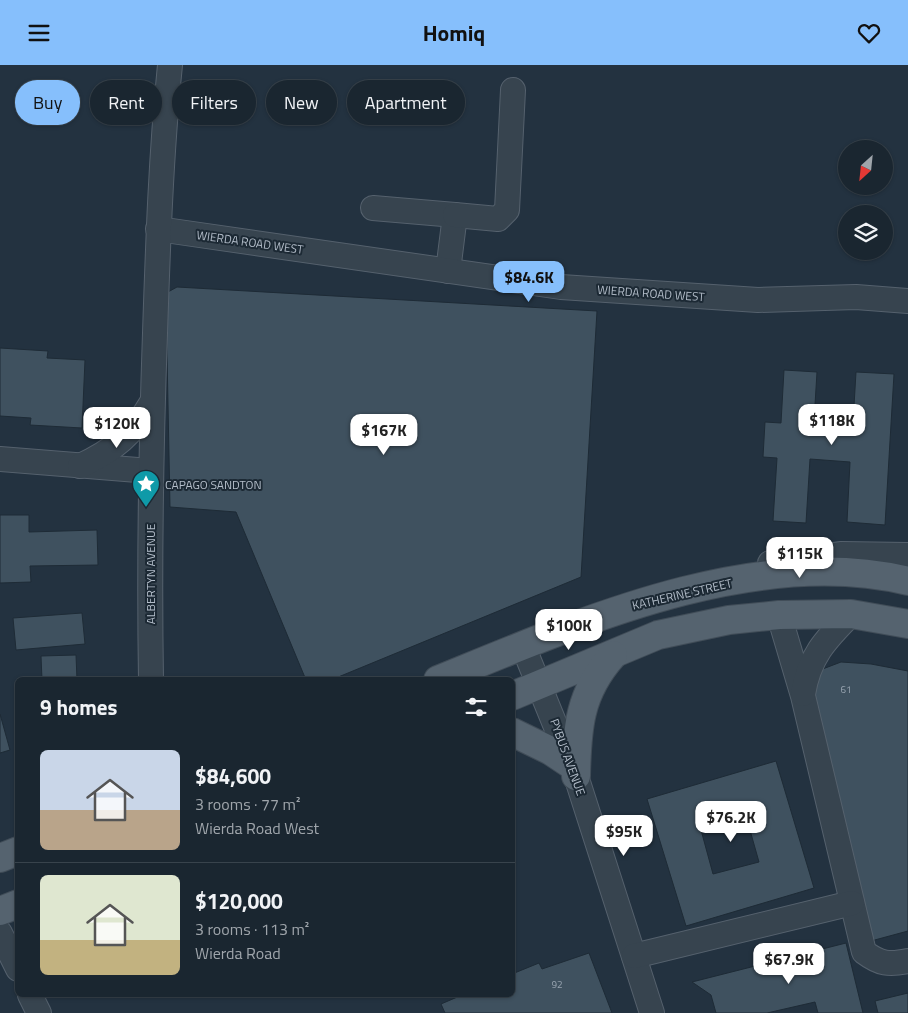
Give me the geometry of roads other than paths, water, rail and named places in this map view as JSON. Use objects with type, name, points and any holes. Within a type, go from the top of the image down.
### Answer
[{"type":"main road","name":"KATHERINE STREET","points":[[446,677],[623,607],[684,591],[777,573],[839,571],[908,581]]},
{"type":"main road","points":[[515,695],[658,635],[688,627],[779,615],[851,614],[908,623]]},
{"type":"main road","points":[[574,771],[577,730],[583,706],[591,687],[613,655]]},
{"type":"main road","points":[[515,733],[551,751],[574,771]]},
{"type":"main road","points":[[0,858],[15,852]]},
{"type":"main road","points":[[0,911],[15,905]]},
{"type":"street","name":"ALBERTYN AVENUE","points":[[151,677],[150,471],[152,402],[158,229],[170,65]]},
{"type":"street","points":[[373,208],[498,219],[507,211],[513,90]]},
{"type":"street","points":[[448,271],[455,215]]},
{"type":"street","name":"WIERDA ROAD WEST","points":[[158,229],[561,287],[758,300],[856,297],[908,301]]},
{"type":"street","points":[[80,466],[115,447],[140,423],[152,402]]},
{"type":"street","points":[[0,459],[150,471]]},
{"type":"street","points":[[684,591],[697,576],[783,561],[842,554],[908,555]]},
{"type":"street","points":[[802,696],[810,663],[824,642],[851,614]]},
{"type":"street","points":[[779,615],[802,696],[864,952],[878,962],[890,965],[908,961]]},
{"type":"street","name":"PYBUS AVENUE","points":[[524,646],[574,771],[652,1013]]},
{"type":"street","points":[[634,956],[852,903]]},
{"type":"street","points":[[0,933],[15,963]]},
{"type":"street","points":[[31,997],[39,1013]]},
{"type":"place","name":"CAPAGO SANDTON","points":[[146,508]]}]
